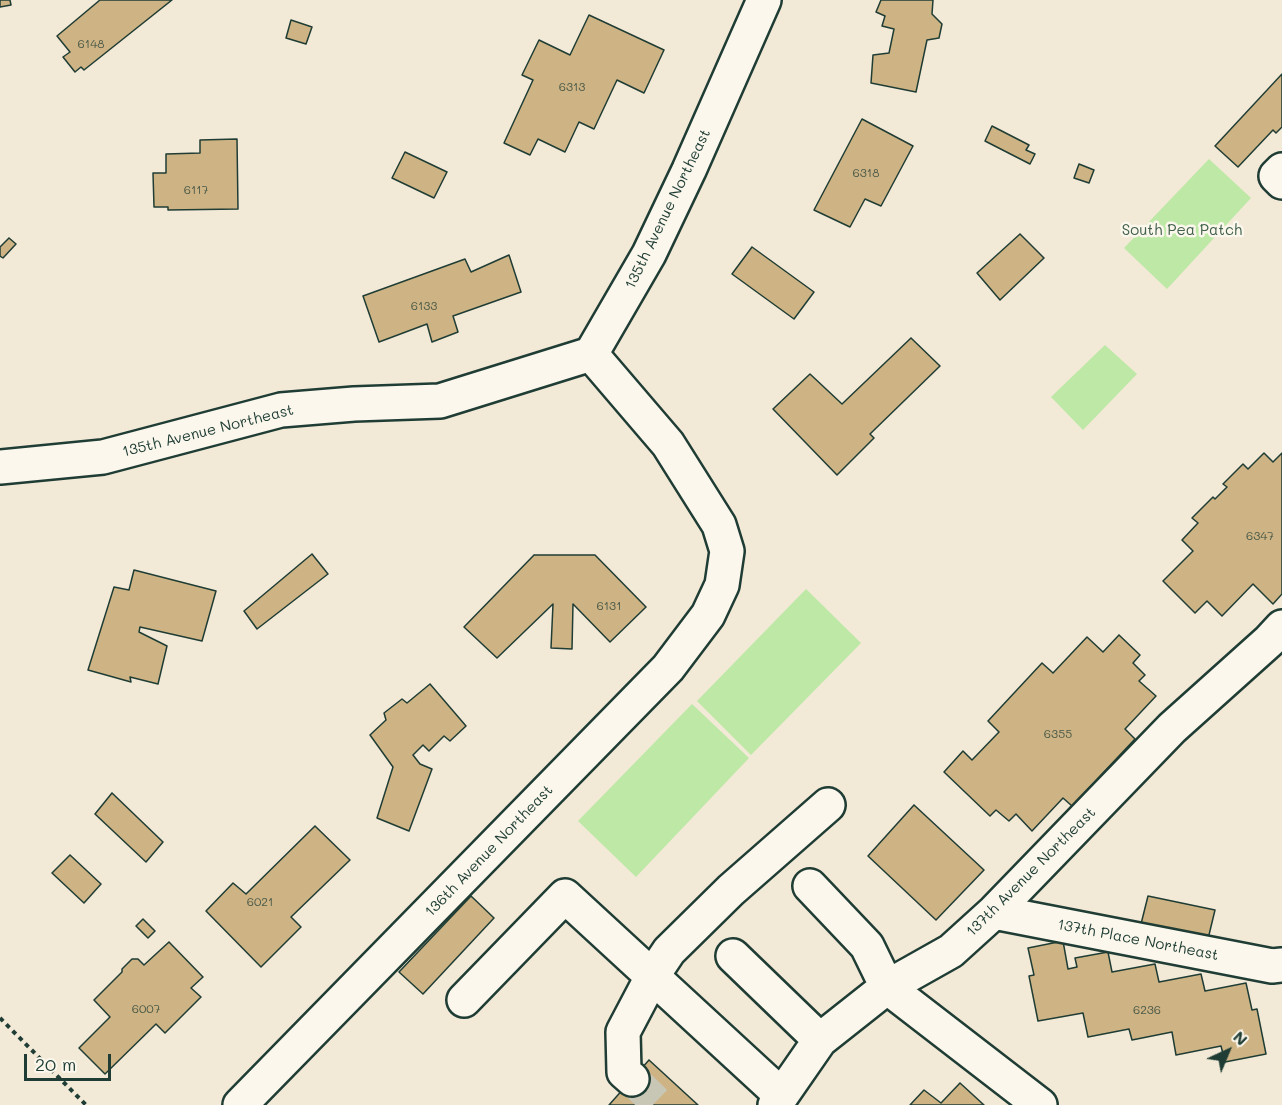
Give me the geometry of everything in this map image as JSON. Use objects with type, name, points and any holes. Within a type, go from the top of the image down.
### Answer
[{"type":"street","name":"135th Avenue Northeast","points":[[0,467],[103,458],[281,410],[354,404],[440,401],[591,354],[649,254],[764,0]]},
{"type":"street","points":[[1282,170],[1276,176],[1282,182]]},
{"type":"street","name":"136th Avenue Northeast","points":[[240,1105],[668,668],[708,615],[723,585],[727,551],[719,525],[668,444],[591,354]]},
{"type":"street","name":"137th Avenue Northeast","points":[[778,1100],[820,1040],[886,987],[951,951],[994,912],[1172,728],[1282,627]]},
{"type":"street","points":[[632,1079],[624,1072],[623,1032],[653,975],[669,951],[731,891],[828,805]]},
{"type":"street","points":[[810,886],[867,946],[886,987],[1040,1105]]},
{"type":"street","points":[[465,1000],[565,896],[653,975],[778,1100]]},
{"type":"street","name":"137th Place Northeast","points":[[994,912],[1272,966],[1282,965]]},
{"type":"street","points":[[733,956],[820,1040]]},
{"type":"path","points":[[0,1018],[86,1105]]},
{"type":"green space","name":"South Pea Patch","points":[[1209,159],[1251,198],[1167,289],[1124,248]]},
{"type":"green space","points":[[1105,345],[1137,374],[1083,430],[1051,397]]},
{"type":"green space","points":[[806,589],[861,643],[751,755],[697,701]]},
{"type":"green space","points":[[692,704],[749,758],[636,877],[578,821]]},
{"type":"building","points":[[0,0],[10,0],[11,5],[0,7]]},
{"type":"building","points":[[100,0],[172,0],[84,70],[81,67],[75,72],[63,57],[70,52],[57,36]]},
{"type":"building","points":[[881,0],[933,0],[932,14],[942,24],[939,38],[927,40],[916,92],[871,83],[873,55],[889,53],[894,29],[882,26],[885,16],[876,12]]},
{"type":"building","points":[[589,15],[664,50],[644,93],[617,80],[594,129],[579,122],[565,152],[538,139],[530,155],[504,143],[533,80],[522,75],[539,40],[570,55]]},
{"type":"building","points":[[291,20],[312,27],[306,44],[286,38]]},
{"type":"building","points":[[1282,74],[1282,127],[1276,133],[1273,130],[1238,167],[1215,146]]},
{"type":"building","points":[[862,119],[913,146],[881,206],[865,199],[850,227],[814,210]]},
{"type":"building","points":[[992,126],[1029,145],[1026,150],[1035,154],[1030,164],[985,141]]},
{"type":"building","points":[[237,139],[238,209],[168,210],[168,207],[154,207],[153,173],[166,173],[166,154],[200,153],[200,140]]},
{"type":"building","points":[[405,152],[447,172],[434,198],[392,178]]},
{"type":"building","points":[[1079,164],[1094,170],[1089,183],[1074,178]]},
{"type":"building","points":[[1020,234],[1044,258],[1000,300],[977,273]]},
{"type":"building","points":[[9,238],[16,244],[3,258],[0,256],[0,247]]},
{"type":"building","points":[[752,247],[814,292],[794,319],[732,274]]},
{"type":"building","points":[[509,255],[521,292],[453,316],[458,332],[432,342],[427,324],[379,342],[363,296],[465,259],[471,272]]},
{"type":"building","points":[[911,338],[940,366],[870,434],[874,438],[837,475],[773,409],[810,374],[842,404]]},
{"type":"building","points":[[1264,453],[1273,462],[1282,453],[1282,594],[1273,604],[1253,584],[1222,616],[1207,601],[1195,613],[1163,581],[1193,551],[1182,540],[1198,523],[1192,518],[1227,487],[1223,484],[1243,464],[1248,469]]},
{"type":"building","points":[[312,554],[328,574],[257,629],[244,611]]},
{"type":"building","points":[[534,555],[595,555],[646,607],[610,642],[573,604],[572,649],[551,648],[553,604],[497,658],[464,627]]},
{"type":"building","points":[[134,570],[216,591],[202,641],[140,627],[139,632],[167,646],[158,684],[130,677],[131,682],[88,670],[114,587],[129,590]]},
{"type":"building","points":[[1119,635],[1140,655],[1133,663],[1145,675],[1139,681],[1156,696],[1125,729],[1135,739],[1072,806],[1063,798],[1032,831],[1016,814],[1009,821],[996,810],[990,816],[944,772],[963,751],[972,760],[999,732],[988,721],[1042,663],[1053,673],[1087,637],[1103,652]]},
{"type":"building","points":[[430,684],[466,726],[450,741],[444,736],[429,751],[423,745],[413,755],[420,764],[432,769],[409,831],[377,818],[393,767],[370,735],[386,720],[384,713],[402,699],[407,703]]},
{"type":"building","points":[[112,793],[163,842],[146,862],[95,814]]},
{"type":"building","points":[[914,805],[984,870],[936,920],[868,856]]},
{"type":"building","points":[[315,826],[350,860],[291,917],[301,927],[261,967],[206,911],[233,883],[246,894]]},
{"type":"building","points":[[70,855],[101,884],[84,903],[52,873]]},
{"type":"building","points":[[471,896],[494,918],[423,994],[399,972]]},
{"type":"building","points":[[1148,896],[1215,910],[1208,939],[1141,924]]},
{"type":"building","points":[[143,919],[155,931],[148,938],[136,926]]},
{"type":"building","points":[[1063,941],[1068,969],[1077,967],[1075,958],[1108,952],[1112,972],[1155,964],[1159,982],[1201,974],[1205,991],[1246,983],[1252,1010],[1257,1009],[1266,1054],[1225,1062],[1221,1046],[1176,1055],[1172,1032],[1132,1040],[1129,1029],[1088,1037],[1083,1013],[1038,1021],[1029,976],[1034,975],[1028,948]]},
{"type":"building","points":[[169,942],[203,977],[191,988],[201,997],[165,1033],[156,1024],[105,1074],[79,1048],[110,1017],[94,1000],[132,959],[138,959],[144,965]]},
{"type":"building","points":[[649,1060],[698,1105],[609,1105]]},
{"type":"building","points":[[960,1083],[984,1105],[910,1105],[924,1090],[941,1103]]},
{"type":"tunnel","points":[[632,1079],[659,1105]]}]
